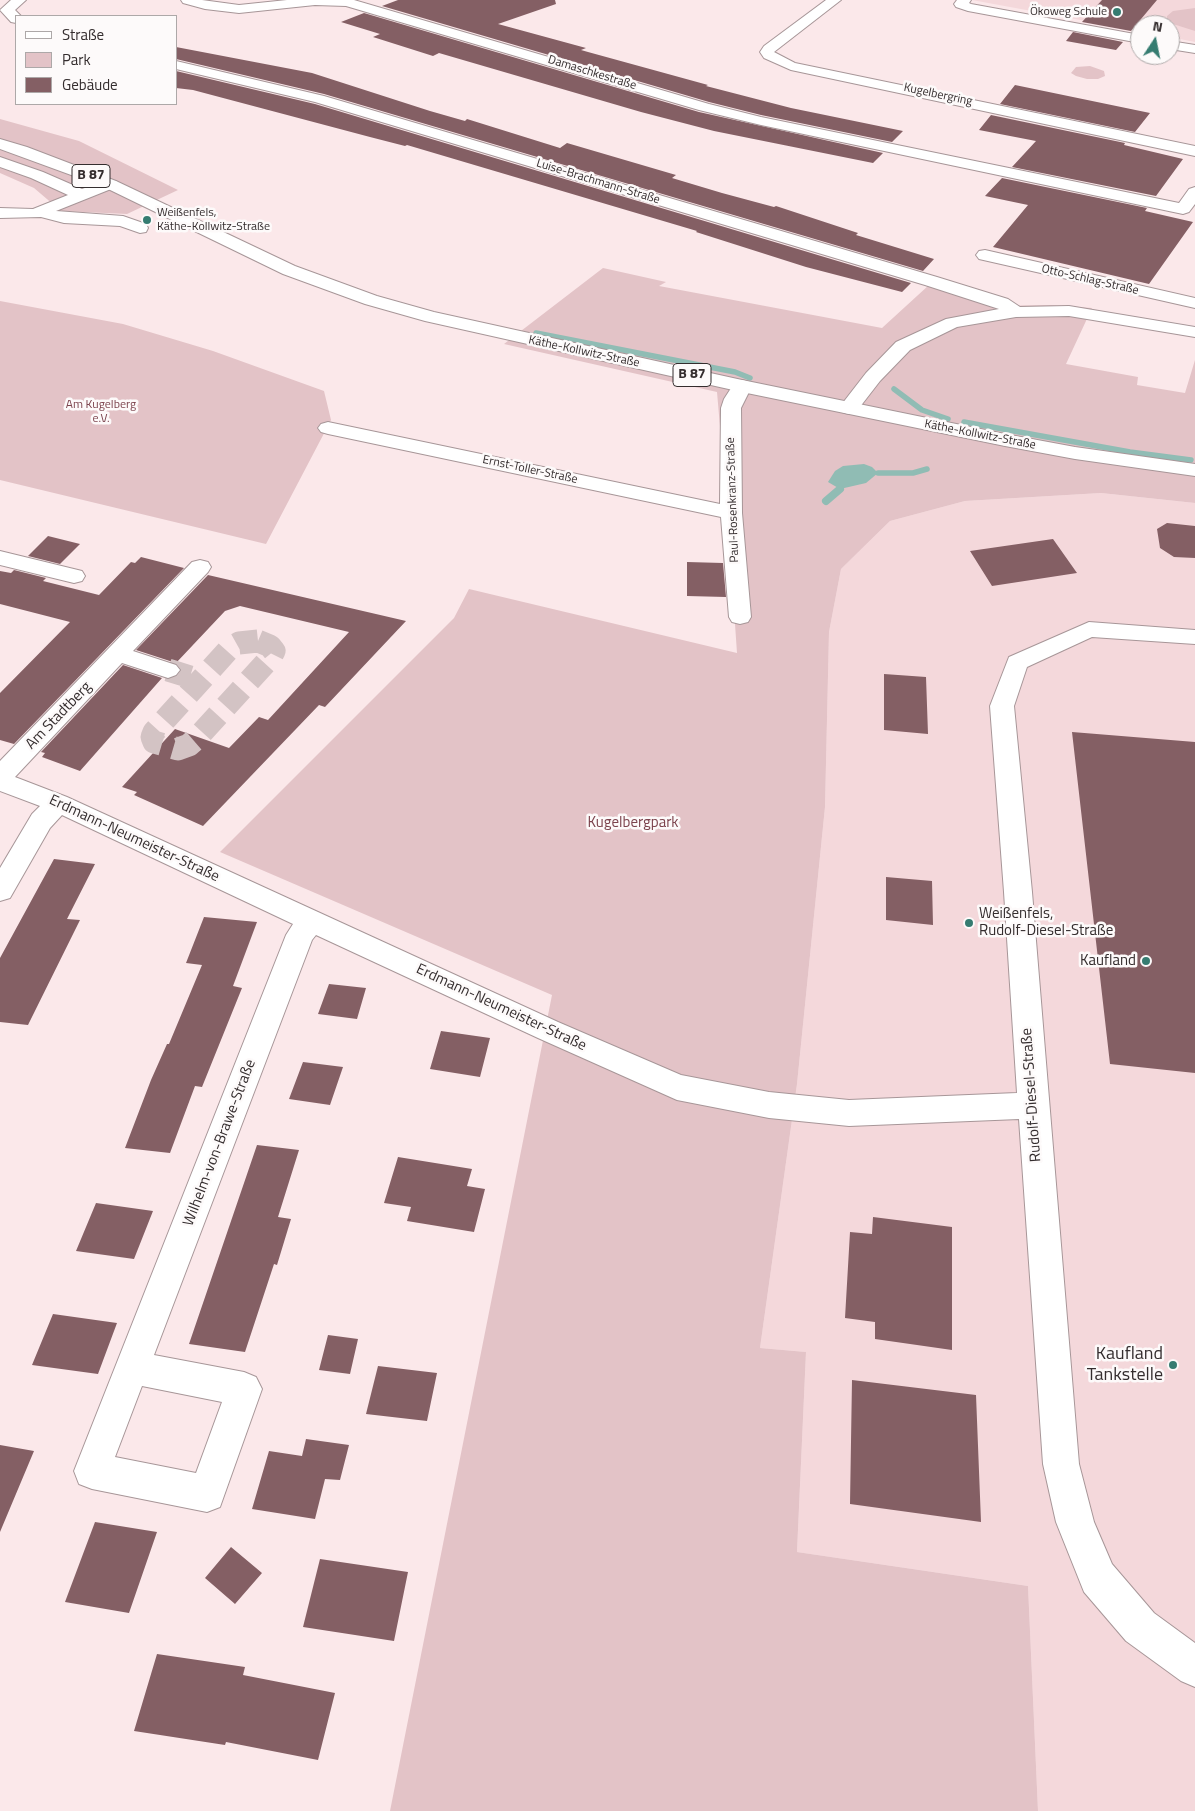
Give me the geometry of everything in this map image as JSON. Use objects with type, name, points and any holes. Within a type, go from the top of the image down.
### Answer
[{"type":"street","points":[[15,19],[7,10],[19,0]]},
{"type":"street","name":"Damaschkestraße","points":[[188,0],[205,5],[239,9],[328,0],[347,2],[730,114],[1189,211]]},
{"type":"street","name":"Kugelbergring","points":[[834,0],[769,49],[767,52],[769,55],[791,66],[1195,151]]},
{"type":"street","points":[[964,0],[961,4],[968,7],[1130,37]]},
{"type":"street","points":[[1180,47],[1195,49]]},
{"type":"street","name":"Luise-Brachmann-Straße","points":[[178,65],[319,99],[922,278],[1002,303],[1016,312]]},
{"type":"street","name":"Käthe-Kollwitz-Straße","points":[[0,144],[22,150],[110,184],[263,258],[330,286],[371,300],[493,332],[742,386],[1075,453],[1195,470]]},
{"type":"street","points":[[0,162],[37,175],[81,195]]},
{"type":"street","points":[[0,213],[35,214],[110,184]]},
{"type":"street","points":[[1189,211],[1195,192]]},
{"type":"street","points":[[39,212],[64,218],[112,219],[140,228]]},
{"type":"street","name":"Otto-Schlag-Straße","points":[[985,255],[1195,303]]},
{"type":"street","name":"Luise-Brachmann-Straße","points":[[850,408],[873,377],[903,346],[952,323],[1016,312],[1069,311],[1195,332]]},
{"type":"street","name":"Paul-Rosenkranz-Straße","points":[[740,617],[731,513],[731,408],[742,386]]},
{"type":"street","name":"Ernst-Toller-Straße","points":[[328,428],[731,513]]},
{"type":"street","points":[[0,558],[74,576]]},
{"type":"street","name":"Am Stadtberg","points":[[0,777],[200,567]]},
{"type":"street","name":"Rudolf-Diesel-Straße","points":[[1195,637],[1089,629],[1017,662],[1002,706],[1018,892],[1032,1105],[1061,1464],[1075,1522],[1098,1578],[1140,1627],[1195,1667]]},
{"type":"street","points":[[118,654],[168,670]]},
{"type":"street","name":"Erdmann-Neumeister-Straße","points":[[0,781],[58,802],[311,921],[677,1087],[769,1105],[849,1113],[1032,1105]]},
{"type":"street","points":[[0,890],[41,821],[58,802]]},
{"type":"street","name":"Wilhelm-von-Brawe-Straße","points":[[134,1368],[244,1389],[207,1494],[92,1471],[134,1368],[300,935],[311,921]]},
{"type":"shaded area","name":"Ökoweg Schule","points":[[972,0],[1195,0],[1195,42],[1180,39],[1180,15],[1130,15],[1130,29]]},
{"type":"shaded area","points":[[1101,493],[1195,503],[1195,1811],[1038,1811],[1028,1586],[797,1552],[806,1352],[760,1348],[797,1084],[825,807],[829,632],[841,569],[890,521],[965,501]]},
{"type":"green space","points":[[1195,8],[1195,31],[1180,26],[1180,15],[1168,15],[1173,11]]},
{"type":"green space","points":[[1090,66],[1104,71],[1105,76],[1098,79],[1087,79],[1071,73],[1076,67]]},
{"type":"green space","points":[[0,119],[79,141],[178,190],[127,214],[61,211],[34,188],[0,173]]},
{"type":"green space","name":"Kugelbergpark","points":[[603,268],[666,282],[659,286],[882,328],[929,285],[990,306],[1051,305],[1092,308],[1066,364],[1138,377],[1137,385],[1185,393],[1195,360],[1195,503],[1101,493],[965,501],[890,521],[841,569],[829,632],[825,807],[797,1084],[760,1348],[806,1352],[797,1552],[1028,1586],[1038,1811],[390,1811],[552,995],[220,852],[454,618],[469,589],[737,653],[717,392],[504,344]]},
{"type":"green space","name":"Am Kugelberg e.V.","points":[[0,301],[123,324],[213,351],[324,391],[331,420],[266,544],[0,480]]},
{"type":"water","points":[[864,464],[872,467],[878,473],[866,483],[840,489],[828,482],[835,471],[843,466]]},
{"type":"building","points":[[398,0],[555,0],[556,4],[498,24],[586,48],[581,50],[708,85],[706,86],[791,108],[903,131],[892,142],[761,115],[709,102],[382,6]]},
{"type":"building","points":[[1102,0],[1157,0],[1144,15],[1130,15],[1130,31],[1082,22]]},
{"type":"building","points":[[364,13],[699,112],[883,153],[873,163],[714,131],[641,112],[439,53],[433,56],[373,37],[380,34],[341,22]]},
{"type":"building","points":[[1073,32],[1123,42],[1116,50],[1066,41]]},
{"type":"building","points":[[178,47],[312,73],[430,111],[465,121],[467,119],[560,148],[567,143],[676,175],[672,178],[776,206],[858,233],[856,235],[934,259],[923,271],[324,94],[178,59]]},
{"type":"building","points":[[178,71],[315,104],[911,283],[902,292],[806,267],[697,231],[407,145],[193,90],[178,88]]},
{"type":"building","points":[[1015,85],[1150,113],[1135,132],[1000,104]]},
{"type":"building","points":[[991,115],[1125,143],[1124,145],[1183,159],[1156,196],[1012,167],[1036,141],[979,130]]},
{"type":"building","points":[[1002,178],[1147,208],[1145,211],[1193,222],[1149,284],[993,247],[1028,205],[985,196]]},
{"type":"building","points":[[1167,523],[1195,526],[1195,558],[1174,557],[1160,548],[1157,529]]},
{"type":"building","points":[[48,536],[80,544],[60,564],[28,556]]},
{"type":"building","points":[[1053,539],[1077,573],[992,586],[970,551]]},
{"type":"building","points":[[141,557],[184,568],[14,744],[0,740],[0,693],[70,622],[0,604],[0,571],[11,573],[14,570],[46,578],[43,581],[99,595],[131,562],[135,563]]},
{"type":"building","points":[[687,562],[723,563],[726,597],[687,596]]},
{"type":"building","points":[[208,575],[406,621],[325,707],[319,705],[203,826],[134,795],[137,792],[122,787],[175,729],[229,748],[259,717],[268,720],[349,632],[240,606],[225,611],[176,663],[136,650]]},
{"type":"building","points":[[123,665],[162,678],[80,771],[42,757],[45,753],[41,752]]},
{"type":"building","points":[[884,674],[926,677],[928,734],[884,730]]},
{"type":"building","name":"Kaufland","points":[[1072,732],[1195,742],[1195,1073],[1110,1064]]},
{"type":"building","points":[[54,859],[95,864],[67,919],[80,920],[28,1025],[0,1022],[0,958]]},
{"type":"building","points":[[886,877],[932,881],[933,925],[886,920]]},
{"type":"building","points":[[204,917],[257,922],[233,986],[242,988],[202,1087],[195,1086],[170,1153],[125,1148],[151,1080],[167,1044],[169,1044],[202,965],[186,963]]},
{"type":"building","points":[[329,984],[366,988],[357,1019],[318,1014]]},
{"type":"building","points":[[441,1031],[490,1038],[480,1077],[430,1069]]},
{"type":"building","points":[[303,1062],[343,1067],[330,1105],[289,1099]]},
{"type":"building","points":[[257,1145],[299,1150],[278,1217],[291,1219],[277,1265],[274,1264],[245,1352],[189,1344]]},
{"type":"building","points":[[398,1157],[472,1169],[467,1186],[485,1189],[474,1232],[407,1221],[411,1207],[384,1203]]},
{"type":"building","points":[[96,1203],[153,1211],[134,1259],[76,1251]]},
{"type":"building","points":[[873,1217],[952,1227],[952,1350],[875,1339],[875,1322],[845,1318],[850,1232],[872,1234]]},
{"type":"building","points":[[53,1314],[117,1323],[98,1374],[32,1365]]},
{"type":"building","points":[[328,1335],[358,1339],[350,1374],[319,1370]]},
{"type":"building","points":[[378,1366],[437,1373],[427,1421],[366,1414]]},
{"type":"building","points":[[852,1380],[976,1395],[981,1522],[850,1504]]},
{"type":"building","points":[[306,1439],[349,1445],[340,1480],[325,1479],[315,1519],[252,1509],[269,1451],[302,1456]]},
{"type":"building","points":[[0,1445],[34,1451],[0,1532]]},
{"type":"building","points":[[95,1522],[157,1532],[129,1613],[65,1602]]},
{"type":"building","points":[[231,1547],[262,1573],[235,1604],[205,1578]]},
{"type":"building","points":[[320,1559],[408,1572],[394,1641],[303,1627]]},
{"type":"building","points":[[157,1654],[245,1667],[243,1675],[335,1693],[318,1760],[226,1742],[225,1745],[134,1731]]},
{"type":"waterway","points":[[536,333],[735,372],[750,378]]},
{"type":"waterway","points":[[894,389],[922,410],[948,419]]},
{"type":"waterway","points":[[964,422],[1130,452],[1191,460]]},
{"type":"waterway","points":[[878,473],[913,473],[927,469]]},
{"type":"waterway","points":[[826,501],[840,489]]},
{"type":"tunnel","points":[[258,641],[270,646],[274,651],[271,657],[197,738],[189,745],[178,749],[154,742],[152,737],[154,732],[230,648],[239,643],[258,641]]},
{"type":"tunnel","points":[[168,670],[200,680]]},
{"type":"place","name":"Ökoweg Schule","points":[[1117,12]]},
{"type":"place","name":"Weißenfels, Käthe-Kollwitz-Straße","points":[[147,220]]},
{"type":"place","name":"Weißenfels, Rudolf-Diesel-Straße","points":[[969,923]]},
{"type":"place","name":"Kaufland","points":[[1146,961]]},
{"type":"place","name":"Kaufland Tankstelle","points":[[1173,1365]]}]
